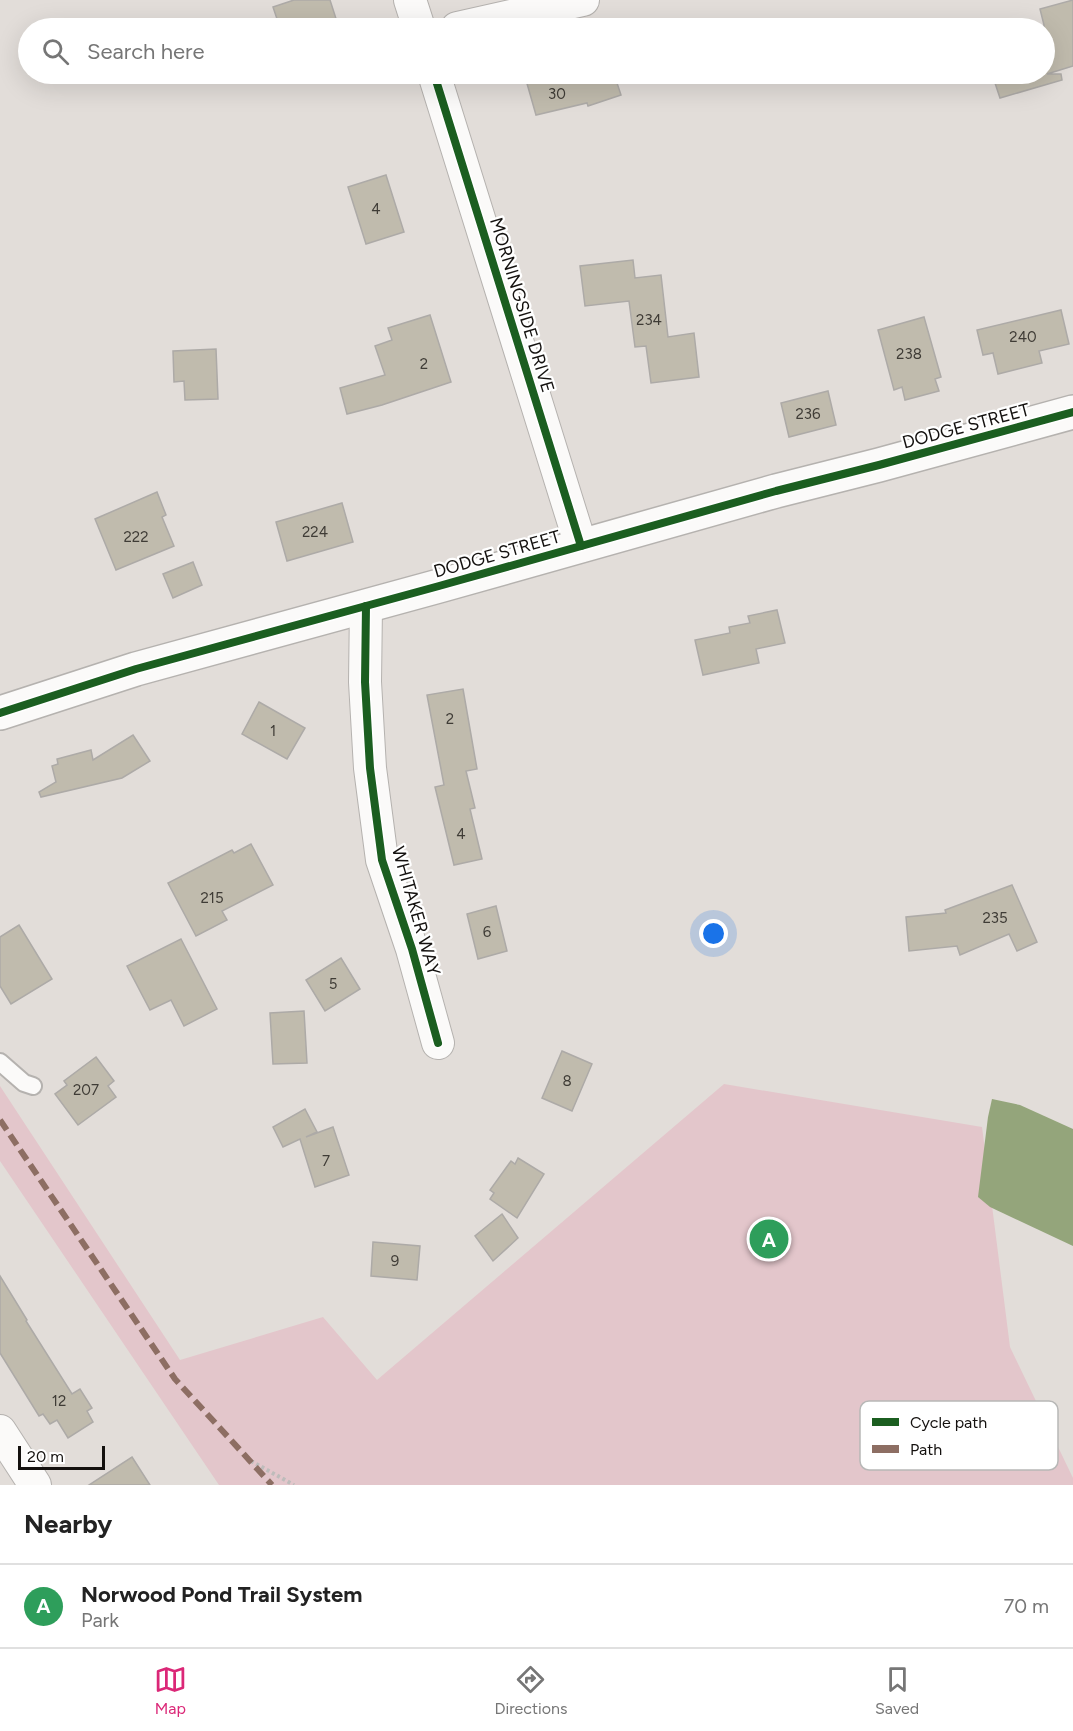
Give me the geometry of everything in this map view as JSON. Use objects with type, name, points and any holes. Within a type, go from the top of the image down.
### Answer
[{"type":"main road","name":"DODGE STREET","points":[[0,713],[136,669],[776,491],[1073,412]]},
{"type":"street","points":[[410,0],[416,18]]},
{"type":"street","points":[[503,18],[583,0]]},
{"type":"street","name":"MORNINGSIDE DRIVE","points":[[437,84],[581,546]]},
{"type":"street","name":"WHITAKER WAY","points":[[366,606],[364,682],[369,757],[382,860],[412,949],[438,1043]]},
{"type":"street","points":[[0,1431],[35,1485]]},
{"type":"lane","points":[[0,1062],[24,1083],[33,1086]]},
{"type":"path","points":[[250,1461],[294,1485]]},
{"type":"shaded area","points":[[724,1084],[982,1127],[1010,1347],[1036,1401],[860,1401],[860,1470],[1058,1470],[1058,1447],[1073,1478],[1073,1485],[219,1485],[0,1161],[0,1086],[180,1360],[323,1317],[377,1380]]},
{"type":"shaded area","points":[[992,1099],[1020,1105],[1073,1129],[1073,1246],[990,1207],[978,1197]]},
{"type":"building","points":[[294,0],[330,0],[336,18],[277,18],[273,7]]},
{"type":"building","points":[[1073,0],[1073,66],[1055,72],[1055,18],[1042,18],[1040,9]]},
{"type":"building","points":[[1055,74],[1061,74],[1062,80],[1055,82]]},
{"type":"building","points":[[527,84],[617,84],[621,95],[588,106],[587,103],[536,115]]},
{"type":"building","points":[[995,84],[1048,84],[1000,98]]},
{"type":"building","points":[[386,175],[404,232],[366,244],[348,187]]},
{"type":"building","points":[[633,260],[635,278],[661,275],[668,337],[694,333],[699,377],[651,383],[646,346],[635,347],[629,301],[585,306],[580,266]]},
{"type":"building","points":[[1061,310],[1069,344],[1039,351],[1042,363],[998,374],[993,353],[983,355],[977,330]]},
{"type":"building","points":[[430,315],[451,382],[347,414],[340,388],[385,375],[375,346],[392,340],[388,328]]},
{"type":"building","points":[[924,317],[941,377],[935,379],[939,391],[905,400],[902,387],[894,390],[878,330]]},
{"type":"building","points":[[216,349],[218,399],[185,400],[184,381],[174,382],[173,351]]},
{"type":"building","points":[[828,391],[836,425],[789,437],[781,403]]},
{"type":"building","points":[[157,492],[166,515],[162,517],[174,546],[116,570],[95,519]]},
{"type":"building","points":[[342,503],[353,542],[287,561],[276,522]]},
{"type":"building","points":[[193,562],[202,585],[173,598],[163,574]]},
{"type":"building","points":[[777,610],[785,643],[756,649],[759,663],[703,675],[695,640],[730,633],[729,627],[750,623],[748,616]]},
{"type":"building","points":[[463,689],[477,769],[466,771],[475,808],[470,809],[482,859],[454,865],[435,787],[444,785],[427,695]]},
{"type":"building","points":[[259,702],[305,728],[287,759],[242,734]]},
{"type":"building","points":[[133,735],[150,761],[122,778],[41,797],[39,792],[56,782],[52,766],[58,764],[57,759],[91,750],[93,760]]},
{"type":"building","points":[[251,844],[273,885],[222,911],[227,920],[196,936],[168,883],[232,850],[234,853]]},
{"type":"building","points":[[1012,885],[1037,942],[1017,951],[1009,934],[960,955],[957,946],[909,951],[906,917],[946,913],[945,910]]},
{"type":"building","points":[[496,906],[507,951],[478,959],[467,914]]},
{"type":"building","points":[[19,925],[52,979],[11,1004],[0,986],[0,937]]},
{"type":"building","points":[[181,939],[217,1009],[184,1026],[171,1000],[150,1010],[127,966]]},
{"type":"building","points":[[341,958],[360,989],[325,1011],[306,980]]},
{"type":"building","points":[[304,1011],[307,1063],[273,1064],[270,1013]]},
{"type":"building","points":[[562,1051],[592,1064],[572,1111],[542,1098]]},
{"type":"building","points":[[96,1057],[114,1081],[108,1086],[116,1097],[78,1125],[55,1094],[67,1085],[64,1081]]},
{"type":"building","points":[[305,1109],[317,1132],[306,1137],[333,1127],[349,1175],[315,1187],[300,1139],[283,1147],[273,1127]]},
{"type":"building","points":[[518,1158],[544,1174],[517,1218],[490,1199],[494,1193],[490,1190],[511,1161],[515,1164]]},
{"type":"building","points":[[502,1214],[518,1238],[493,1261],[475,1236]]},
{"type":"building","points":[[373,1242],[420,1246],[417,1280],[371,1276]]},
{"type":"building","points":[[0,1276],[72,1394],[80,1389],[92,1408],[87,1411],[93,1422],[68,1438],[57,1420],[50,1424],[43,1414],[39,1416],[0,1353]]},
{"type":"building","points":[[132,1457],[150,1485],[89,1485]]},
{"type":"marked path","points":[[0,1120],[175,1379],[272,1485]]},
{"type":"cycle path","points":[[437,84],[581,546]]},
{"type":"cycle path","points":[[0,713],[136,669],[776,491],[1073,412]]},
{"type":"cycle path","points":[[366,606],[365,682],[370,768],[382,860],[412,949],[438,1043]]},
{"type":"place","name":"Norwood Pond Trail System","points":[[769,1239]]}]
